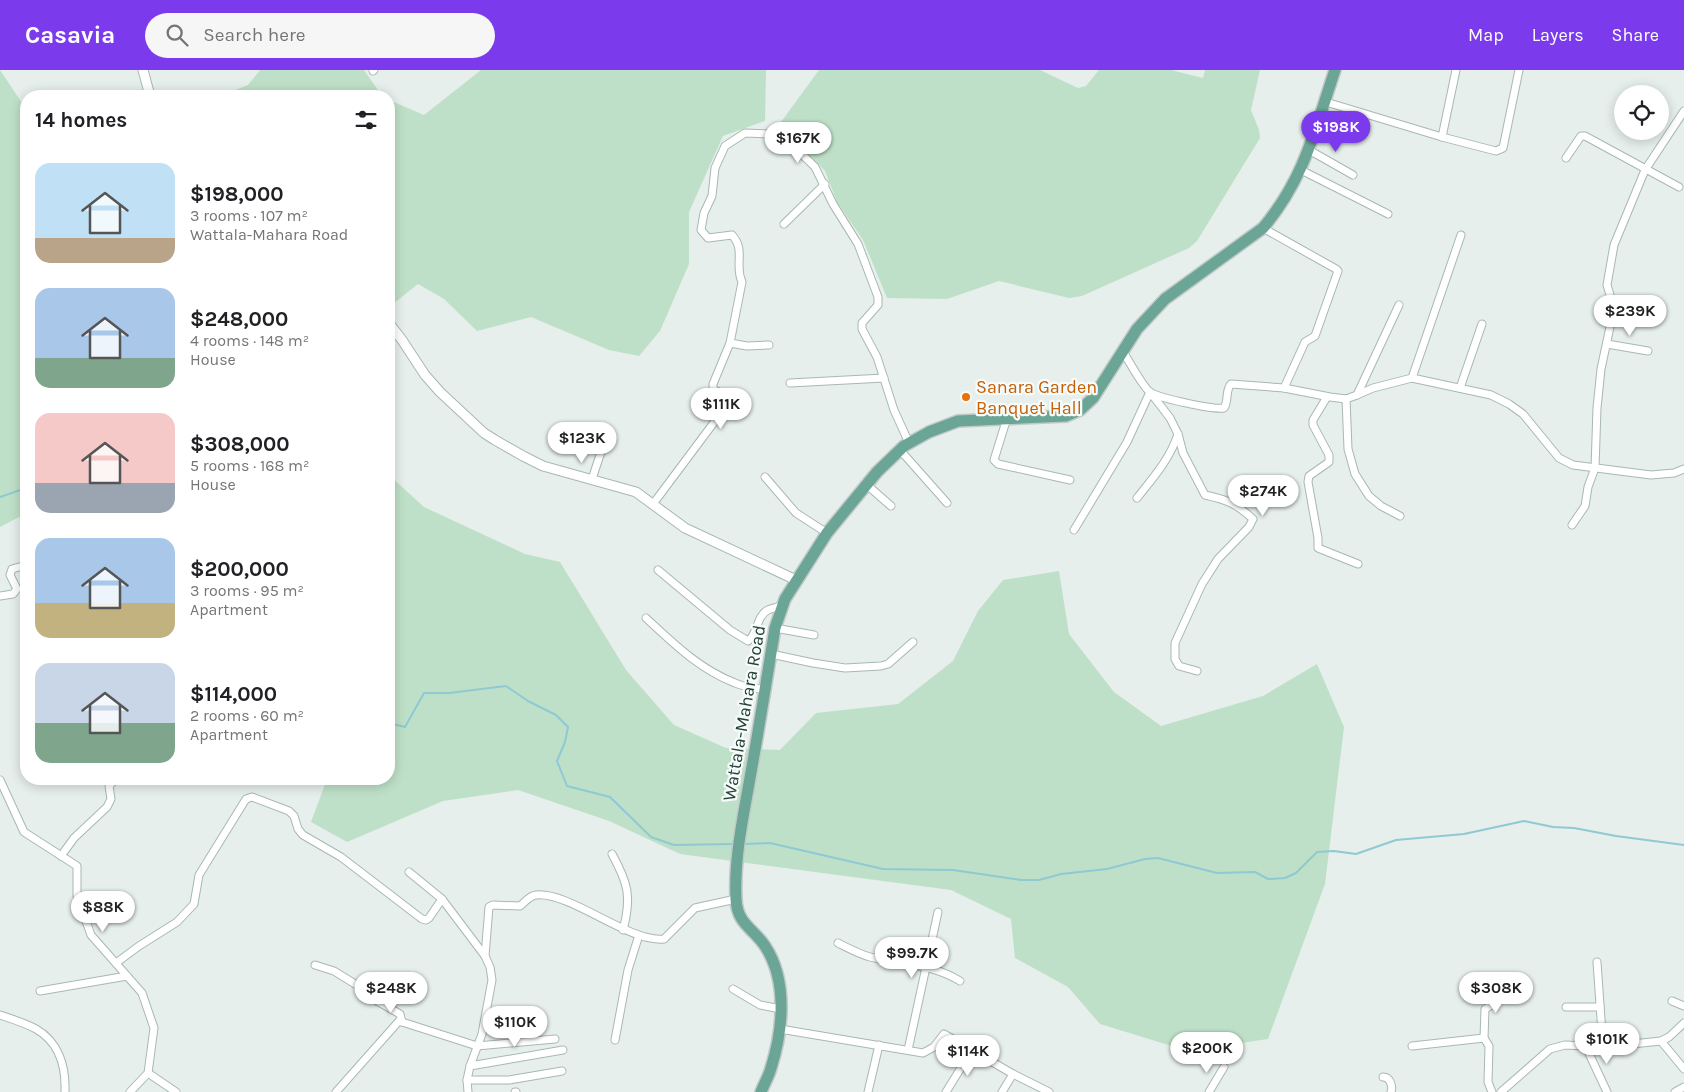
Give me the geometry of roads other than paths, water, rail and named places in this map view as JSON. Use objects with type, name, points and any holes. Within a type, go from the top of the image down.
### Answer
[{"type":"main road","name":"Wattala-Mahara Road","points":[[761,1092],[771,1069],[780,1029],[781,1009],[778,978],[774,962],[763,943],[743,922],[739,915],[736,899],[736,859],[775,628],[785,598],[827,533],[877,472],[905,446],[929,432],[958,421],[1066,416],[1080,410],[1093,398],[1137,329],[1165,299],[1263,228],[1278,209],[1301,170],[1326,102],[1335,70]]},
{"type":"street","points":[[143,70],[148,90]]},
{"type":"street","points":[[1442,138],[1456,70]]},
{"type":"street","points":[[1326,102],[1442,138],[1496,150],[1503,148],[1519,70]]},
{"type":"street","points":[[1572,525],[1585,506],[1588,487],[1595,468],[1597,408],[1601,369],[1614,308],[1607,286],[1614,245],[1645,170],[1684,111]]},
{"type":"street","points":[[653,504],[730,401],[728,397],[713,389],[713,384],[730,344],[742,282],[738,274],[739,252],[737,240],[732,235],[708,238],[701,230],[704,213],[712,196],[715,168],[725,146],[746,133],[780,133],[815,167],[825,184],[833,204],[858,244],[878,297],[878,305],[862,323],[862,329],[877,357],[905,446],[947,503]]},
{"type":"street","points":[[1566,158],[1580,136],[1584,136],[1679,188]]},
{"type":"street","points":[[1309,150],[1353,175]]},
{"type":"street","points":[[1301,170],[1388,214]]},
{"type":"street","points":[[784,224],[825,184]]},
{"type":"street","points":[[1263,228],[1336,268],[1338,271],[1315,336],[1305,342],[1284,388]]},
{"type":"street","points":[[1412,378],[1461,235]]},
{"type":"street","points":[[1357,395],[1399,305]]},
{"type":"street","points":[[1460,388],[1482,324]]},
{"type":"street","points":[[395,331],[440,392],[484,433],[543,466],[636,492],[685,528],[796,580]]},
{"type":"street","points":[[730,344],[747,346],[768,345]]},
{"type":"street","points":[[1607,344],[1648,351]]},
{"type":"street","points":[[1122,350],[1135,372],[1170,418],[1178,434],[1182,453],[1205,495],[1229,501],[1239,506],[1252,519],[1249,527],[1218,559],[1202,584],[1175,643],[1175,659],[1179,666],[1197,671]]},
{"type":"street","points":[[790,383],[884,378]]},
{"type":"street","points":[[1150,392],[1203,407],[1218,409],[1224,408],[1231,384],[1284,388],[1346,399],[1374,388],[1412,378],[1490,395],[1509,404],[1523,414],[1559,458],[1573,465],[1651,475],[1674,473],[1684,469]]},
{"type":"street","points":[[1074,530],[1127,442],[1150,392]]},
{"type":"street","points":[[1327,397],[1313,420],[1313,425],[1329,455],[1330,462],[1309,476],[1308,482],[1318,548],[1358,564]]},
{"type":"street","points":[[1346,399],[1348,449],[1355,474],[1369,496],[1381,506],[1400,516]]},
{"type":"street","points":[[1007,418],[994,460],[998,464],[1070,480]]},
{"type":"street","points":[[592,479],[608,432]]},
{"type":"street","points":[[1137,498],[1159,471],[1174,446],[1178,434]]},
{"type":"street","points":[[765,477],[796,513],[827,533]]},
{"type":"street","points":[[867,485],[891,506]]},
{"type":"street","points":[[0,596],[13,594],[17,589],[10,575],[12,569],[20,567]]},
{"type":"street","points":[[658,570],[730,630],[748,641],[752,639],[762,616],[767,610],[784,605]]},
{"type":"street","points":[[646,618],[688,657],[699,664],[735,683],[766,690]]},
{"type":"street","points":[[775,628],[814,635]]},
{"type":"street","points":[[771,654],[845,668],[881,666],[888,664],[912,642]]},
{"type":"street","points":[[0,780],[24,832],[77,866],[77,896],[91,935],[142,993],[154,1028],[148,1073],[130,1092]]},
{"type":"street","points":[[61,856],[74,838],[107,807],[111,798],[110,785]]},
{"type":"street","points":[[116,963],[177,922],[194,904],[199,875],[246,799],[252,797],[290,811],[294,816],[298,829],[303,835],[341,857],[422,919],[426,920],[429,918],[442,899]]},
{"type":"street","points":[[612,854],[624,874],[628,892],[627,916],[623,930]]},
{"type":"street","points":[[409,872],[442,899],[485,956],[490,967],[492,980],[482,1034],[470,1066],[467,1080],[468,1092]]},
{"type":"street","points":[[485,956],[489,908],[493,905],[520,906],[535,895],[556,897],[623,930],[658,940],[664,939],[695,908],[736,899]]},
{"type":"street","points":[[908,1050],[938,912]]},
{"type":"street","points":[[615,1040],[628,970],[639,936]]},
{"type":"street","points":[[838,943],[870,957],[926,966],[947,973],[960,981]]},
{"type":"street","points":[[1597,962],[1603,1047]]},
{"type":"street","points":[[315,965],[334,970],[368,992],[377,1001],[400,1014],[402,1022]]},
{"type":"street","points":[[40,991],[127,976]]},
{"type":"street","points":[[733,989],[760,1005],[781,1009]]},
{"type":"street","points":[[1492,1092],[1488,1082],[1489,1046],[1484,1038],[1485,1009],[1512,994]]},
{"type":"street","points":[[1672,1001],[1684,1006]]},
{"type":"street","points":[[1566,1007],[1600,1007]]},
{"type":"street","points":[[0,1015],[37,1029],[55,1046],[63,1062],[65,1092]]},
{"type":"street","points":[[336,1092],[399,1021],[477,1046],[555,1039]]},
{"type":"street","points":[[1501,1092],[1550,1050],[1565,1045],[1603,1047],[1661,1041],[1669,1037],[1684,1023]]},
{"type":"street","points":[[780,1029],[923,1053],[934,1047],[944,1034],[1013,1074],[1049,1092]]},
{"type":"street","points":[[1412,1046],[1484,1038]]},
{"type":"street","points":[[1661,1041],[1684,1069]]},
{"type":"street","points":[[868,1092],[880,1045]]},
{"type":"street","points":[[1586,1047],[1607,1092]]},
{"type":"street","points":[[470,1066],[563,1050]]},
{"type":"street","points":[[946,1092],[972,1050]]},
{"type":"street","points":[[1209,1092],[1224,1067]]},
{"type":"street","points":[[467,1080],[509,1080],[562,1071]]},
{"type":"street","points":[[148,1073],[176,1092]]},
{"type":"street","points":[[1002,1092],[1013,1074]]},
{"type":"street","points":[[1383,1077],[1390,1081],[1391,1092]]},
{"type":"street","points":[[1675,1092],[1684,1087]]},
{"type":"waterway","points":[[0,497],[20,490]]},
{"type":"waterway","points":[[395,724],[405,727],[424,693],[449,693],[506,686],[528,701],[556,715],[568,727],[565,742],[557,761],[567,786],[610,797],[651,837],[674,845],[734,844]]},
{"type":"waterway","points":[[744,844],[770,843],[883,869],[953,870],[1021,880],[1039,880],[1061,874],[1107,869],[1145,859],[1158,858],[1217,873],[1255,872],[1268,879],[1285,878],[1296,873],[1317,852],[1334,851],[1356,854],[1396,840],[1464,834],[1524,821],[1553,827],[1574,828],[1684,845]]},
{"type":"place","name":"Sanara Garden Banquet Hall","points":[[966,397]]}]
